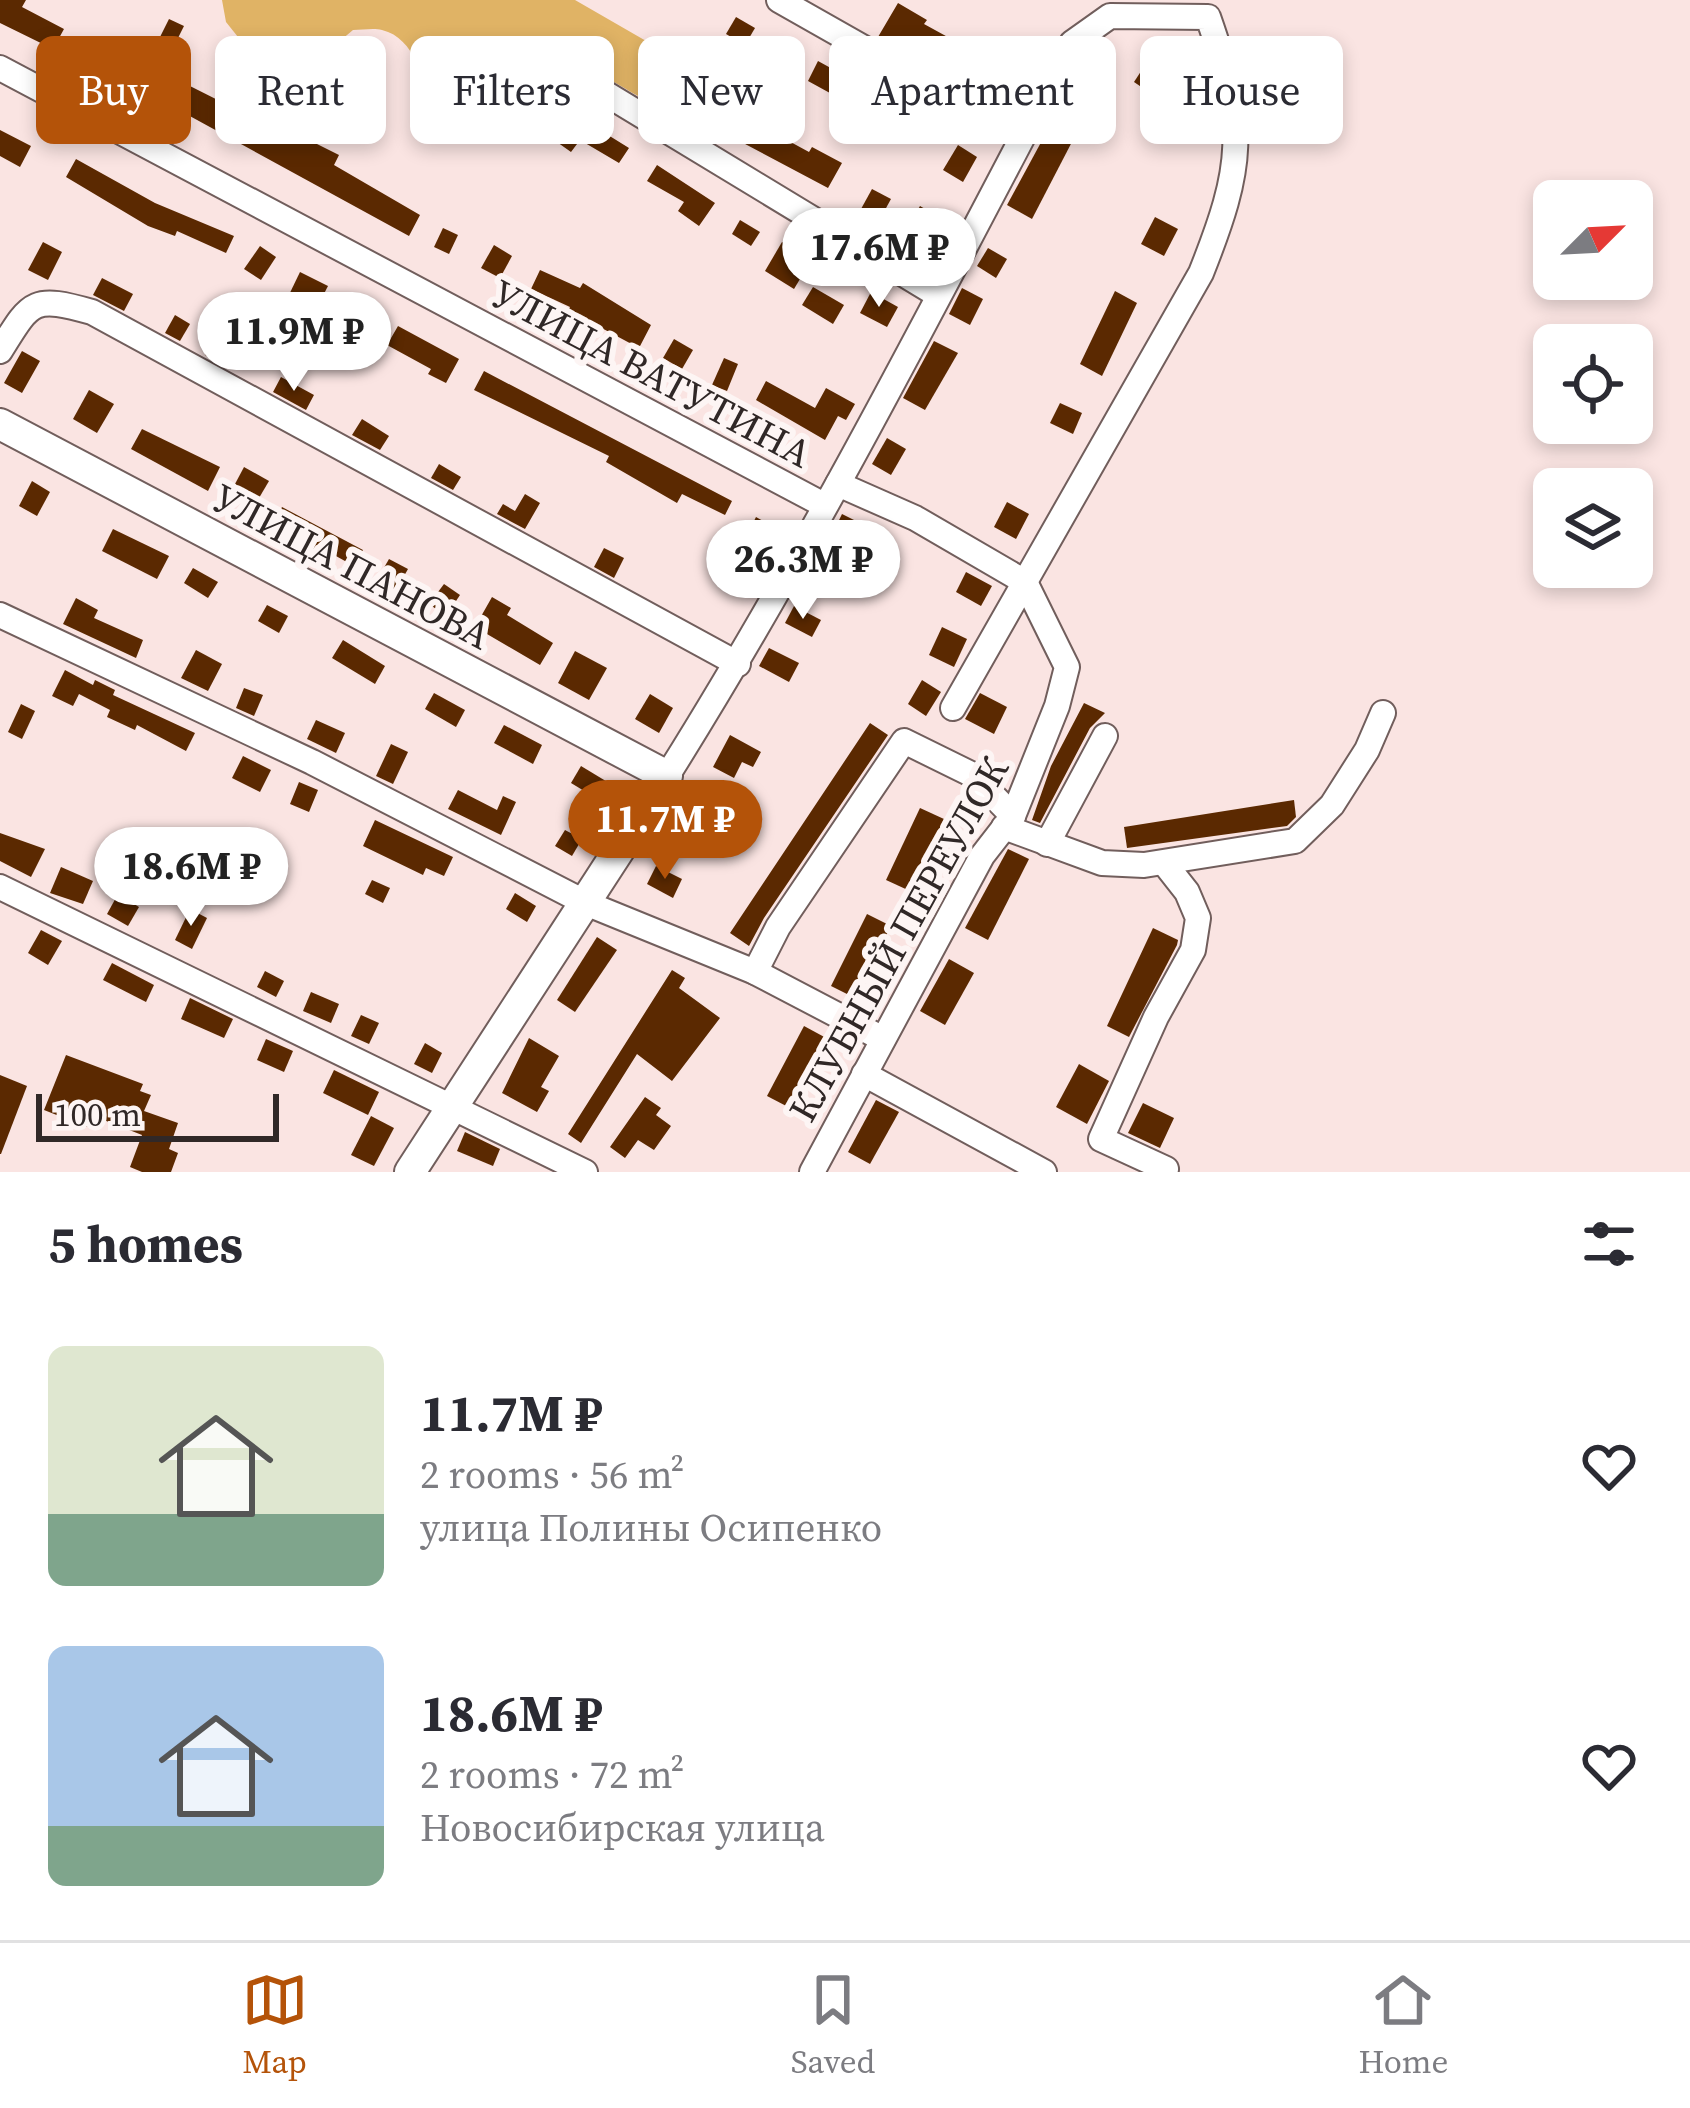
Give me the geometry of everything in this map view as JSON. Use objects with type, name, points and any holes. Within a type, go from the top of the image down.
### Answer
[{"type":"main road","name":"УЛИЦА ПАНОВА","points":[[0,424],[667,776]]},
{"type":"main road","points":[[410,1172],[667,776]]},
{"type":"street","points":[[778,0],[842,36]]},
{"type":"street","points":[[953,708],[1201,272],[1235,173],[1239,135],[1222,56],[1208,17],[1110,16],[1079,36]]},
{"type":"street","name":"УЛИЦА ВАТУТИНА","points":[[0,68],[831,495],[915,518],[1025,582]]},
{"type":"street","points":[[614,98],[938,296]]},
{"type":"street","points":[[1007,144],[1011,161]]},
{"type":"street","points":[[667,776],[738,664],[1020,144]]},
{"type":"street","points":[[0,351],[26,309],[43,303],[64,304],[92,313],[738,664]]},
{"type":"street","name":"КЛУБНЫЙ ПЕРЕУЛОК","points":[[812,1172],[982,856],[1008,822],[1057,706],[1066,667],[1025,582]]},
{"type":"street","points":[[0,616],[312,762],[588,904],[754,972],[883,1039]]},
{"type":"street","points":[[754,972],[778,927],[904,741],[973,776],[1008,822],[1047,844],[1102,863],[1165,864],[1295,841],[1333,805],[1367,750],[1383,712]]},
{"type":"street","points":[[1047,844],[1105,736]]},
{"type":"street","points":[[1165,864],[1187,892],[1198,918],[1192,950],[1101,1139],[1166,1169]]},
{"type":"street","points":[[0,887],[454,1105],[570,1169]]},
{"type":"street","points":[[864,1074],[1044,1172]]},
{"type":"shaded area","points":[[222,0],[575,0],[638,36],[638,96],[614,83],[614,36],[410,36],[410,51],[394,35],[379,29],[353,30],[346,36],[237,36],[226,22]]},
{"type":"building","points":[[0,0],[26,0],[22,7],[64,29],[60,36],[36,36],[36,41],[0,23]]},
{"type":"building","points":[[898,3],[946,36],[879,36]]},
{"type":"building","points":[[736,17],[755,28],[750,36],[726,34]]},
{"type":"building","points":[[169,19],[184,26],[179,36],[160,36]]},
{"type":"building","points":[[818,61],[829,67],[829,93],[808,81]]},
{"type":"building","points":[[191,87],[215,99],[215,130],[191,117]]},
{"type":"building","points":[[0,130],[31,146],[20,167],[0,156]]},
{"type":"building","points":[[614,139],[629,148],[619,163],[587,144],[614,144]]},
{"type":"building","points":[[241,144],[317,144],[339,155],[334,165],[420,215],[409,236]]},
{"type":"building","points":[[745,144],[794,144],[809,152],[812,147],[842,163],[828,188]]},
{"type":"building","points":[[1040,144],[1071,144],[1032,219],[1007,205]]},
{"type":"building","points":[[958,145],[977,157],[963,182],[943,170]]},
{"type":"building","points":[[76,159],[155,203],[234,236],[226,253],[177,231],[175,236],[148,226],[66,177]]},
{"type":"building","points":[[657,165],[715,203],[699,226],[678,211],[684,202],[647,181]]},
{"type":"building","points":[[872,189],[891,199],[880,219],[861,209]]},
{"type":"building","points":[[920,206],[944,220],[931,244],[906,230]]},
{"type":"building","points":[[1155,217],[1178,229],[1164,256],[1141,244]]},
{"type":"building","points":[[740,220],[760,232],[751,246],[732,234]]},
{"type":"building","points":[[443,228],[458,235],[449,254],[434,247]]},
{"type":"building","points":[[43,242],[62,252],[48,280],[28,270]]},
{"type":"building","points":[[782,242],[812,259],[794,289],[765,271]]},
{"type":"building","points":[[494,245],[512,256],[500,278],[481,268]]},
{"type":"building","points":[[260,246],[276,257],[261,280],[244,269]]},
{"type":"building","points":[[988,248],[1007,259],[996,278],[977,266]]},
{"type":"building","points":[[540,270],[580,288],[583,283],[651,325],[639,348],[596,325],[589,339],[576,331],[582,319],[568,311],[570,307],[531,289]]},
{"type":"building","points":[[300,272],[328,286],[313,315],[286,301]]},
{"type":"building","points":[[102,278],[133,294],[124,311],[93,295]]},
{"type":"building","points":[[813,287],[844,305],[833,324],[802,305]]},
{"type":"building","points":[[962,288],[983,299],[970,325],[949,314]]},
{"type":"building","points":[[1115,291],[1137,303],[1102,376],[1080,364]]},
{"type":"building","points":[[871,292],[898,307],[887,327],[860,313]]},
{"type":"building","points":[[175,315],[190,324],[180,341],[165,333]]},
{"type":"building","points":[[398,326],[459,359],[446,383],[428,374],[431,369],[387,345]]},
{"type":"building","points":[[216,335],[235,346],[224,365],[205,355]]},
{"type":"building","points":[[674,339],[693,350],[682,369],[663,358]]},
{"type":"building","points":[[934,341],[958,353],[925,410],[903,398]]},
{"type":"building","points":[[22,351],[40,361],[22,393],[4,383]]},
{"type":"building","points":[[724,358],[738,364],[727,391],[712,385]]},
{"type":"building","points":[[484,371],[732,501],[725,515],[682,494],[677,503],[606,462],[609,456],[474,390]]},
{"type":"building","points":[[281,377],[314,395],[306,410],[273,392]]},
{"type":"building","points":[[766,381],[815,408],[826,388],[855,404],[846,420],[838,416],[825,440],[756,400]]},
{"type":"building","points":[[89,390],[114,404],[97,433],[73,419]]},
{"type":"building","points":[[1060,403],[1082,413],[1073,434],[1050,423]]},
{"type":"building","points":[[362,419],[389,436],[380,450],[352,435]]},
{"type":"building","points":[[142,429],[220,467],[208,491],[131,449]]},
{"type":"building","points":[[887,438],[906,449],[891,475],[872,464]]},
{"type":"building","points":[[439,464],[461,477],[453,490],[431,478]]},
{"type":"building","points":[[244,467],[269,481],[259,498],[235,484]]},
{"type":"building","points":[[32,481],[50,492],[37,516],[19,506]]},
{"type":"building","points":[[525,494],[540,503],[525,529],[497,514],[503,504],[515,511]]},
{"type":"building","points":[[1007,502],[1029,514],[1016,539],[994,527]]},
{"type":"building","points":[[282,507],[363,550],[354,566],[316,545],[309,558],[291,548],[296,540],[272,527]]},
{"type":"building","points":[[842,514],[874,530],[863,551],[854,547],[836,583],[814,572]]},
{"type":"building","points":[[756,517],[776,528],[768,544],[748,533]]},
{"type":"building","points":[[113,529],[169,556],[157,579],[102,551]]},
{"type":"building","points":[[604,548],[624,558],[614,578],[594,567]]},
{"type":"building","points":[[389,559],[408,569],[396,590],[377,580]]},
{"type":"building","points":[[193,568],[218,582],[208,598],[184,583]]},
{"type":"building","points":[[966,572],[992,586],[981,606],[956,592]]},
{"type":"building","points":[[444,584],[460,595],[446,616],[429,604]]},
{"type":"building","points":[[492,597],[511,608],[507,615],[553,643],[540,665],[475,627]]},
{"type":"building","points":[[76,598],[98,610],[94,618],[143,640],[136,658],[63,624]]},
{"type":"building","points":[[267,605],[288,616],[279,633],[258,621]]},
{"type":"building","points":[[794,606],[821,620],[812,637],[785,623]]},
{"type":"building","points":[[942,627],[967,639],[954,667],[929,655]]},
{"type":"building","points":[[343,640],[385,666],[375,684],[332,658]]},
{"type":"building","points":[[769,648],[799,663],[789,682],[759,666]]},
{"type":"building","points":[[196,650],[222,664],[208,691],[181,678]]},
{"type":"building","points":[[575,651],[607,668],[589,700],[558,683]]},
{"type":"building","points":[[65,670],[93,685],[95,680],[115,690],[113,695],[195,733],[186,751],[137,725],[135,730],[107,717],[110,710],[79,694],[73,706],[52,696]]},
{"type":"building","points":[[922,680],[941,692],[926,716],[908,704]]},
{"type":"building","points":[[244,688],[263,695],[254,716],[236,708]]},
{"type":"building","points":[[434,693],[465,710],[456,727],[425,709]]},
{"type":"building","points":[[980,693],[1007,707],[994,734],[965,719]]},
{"type":"building","points":[[650,694],[673,708],[659,733],[635,719]]},
{"type":"building","points":[[1084,703],[1105,713],[1090,728],[1040,823],[1032,820],[1051,766]]},
{"type":"building","points":[[21,704],[35,711],[22,739],[8,732]]},
{"type":"building","points":[[316,720],[345,733],[336,753],[307,739]]},
{"type":"building","points":[[870,723],[888,735],[749,946],[730,933]]},
{"type":"building","points":[[504,725],[542,745],[533,764],[494,743]]},
{"type":"building","points":[[730,735],[761,752],[753,767],[742,762],[734,778],[713,767]]},
{"type":"building","points":[[391,744],[408,752],[393,784],[376,776]]},
{"type":"building","points":[[243,756],[271,770],[260,792],[232,778]]},
{"type":"building","points":[[581,766],[619,789],[609,806],[571,783]]},
{"type":"building","points":[[299,782],[318,790],[309,812],[290,804]]},
{"type":"building","points":[[458,790],[497,810],[503,796],[516,802],[501,835],[448,809]]},
{"type":"building","points":[[1294,800],[1296,817],[1287,826],[1127,848],[1124,827]]},
{"type":"building","points":[[920,808],[944,819],[910,891],[886,880]]},
{"type":"building","points":[[682,819],[702,830],[690,853],[670,842]]},
{"type":"building","points":[[375,820],[453,857],[444,876],[426,868],[423,875],[363,846]]},
{"type":"building","points":[[565,830],[582,839],[572,856],[555,846]]},
{"type":"building","points":[[0,833],[45,849],[31,877],[0,861]]},
{"type":"building","points":[[1008,849],[1029,859],[988,940],[965,928]]},
{"type":"building","points":[[656,866],[682,879],[673,898],[647,884]]},
{"type":"building","points":[[61,867],[93,881],[83,904],[50,893]]},
{"type":"building","points":[[372,880],[390,888],[383,903],[365,894]]},
{"type":"building","points":[[515,893],[536,906],[527,922],[506,909]]},
{"type":"building","points":[[118,894],[139,907],[128,926],[107,914]]},
{"type":"building","points":[[190,909],[207,918],[192,949],[175,940]]},
{"type":"building","points":[[867,914],[891,926],[855,998],[831,986]]},
{"type":"building","points":[[1153,928],[1178,940],[1177,945],[1129,1037],[1107,1026]]},
{"type":"building","points":[[41,930],[62,941],[48,965],[28,953]]},
{"type":"building","points":[[597,937],[617,950],[575,1012],[557,1000]]},
{"type":"building","points":[[949,959],[974,973],[945,1025],[920,1011]]},
{"type":"building","points":[[112,963],[154,985],[146,1002],[103,980]]},
{"type":"building","points":[[672,970],[685,978],[679,988],[720,1018],[672,1081],[637,1054],[581,1143],[568,1134]]},
{"type":"building","points":[[265,971],[284,981],[276,997],[257,987]]},
{"type":"building","points":[[311,992],[339,1004],[331,1023],[303,1011]]},
{"type":"building","points":[[190,998],[233,1019],[224,1038],[181,1019]]},
{"type":"building","points":[[361,1015],[379,1023],[369,1044],[351,1036]]},
{"type":"building","points":[[804,1026],[828,1039],[792,1109],[767,1096]]},
{"type":"building","points":[[529,1038],[559,1056],[541,1087],[549,1091],[537,1112],[502,1093]]},
{"type":"building","points":[[266,1039],[293,1051],[284,1072],[257,1060]]},
{"type":"building","points":[[425,1043],[442,1053],[432,1073],[414,1064]]},
{"type":"building","points":[[66,1055],[143,1084],[140,1091],[151,1095],[144,1111],[178,1123],[169,1149],[178,1153],[171,1172],[130,1167],[142,1135],[91,1115],[87,1127],[44,1110]]},
{"type":"building","points":[[1079,1064],[1109,1081],[1087,1124],[1056,1107]]},
{"type":"building","points":[[334,1070],[379,1092],[368,1115],[323,1093]]},
{"type":"building","points":[[0,1075],[27,1086],[1,1154],[0,1154]]},
{"type":"building","points":[[645,1097],[661,1108],[656,1115],[671,1126],[654,1150],[638,1140],[625,1158],[610,1147]]},
{"type":"building","points":[[876,1100],[899,1112],[870,1164],[848,1152]]},
{"type":"building","points":[[1143,1103],[1174,1118],[1160,1148],[1128,1133]]},
{"type":"building","points":[[371,1116],[394,1128],[374,1166],[351,1155]]},
{"type":"building","points":[[465,1132],[500,1149],[493,1166],[457,1151]]}]
